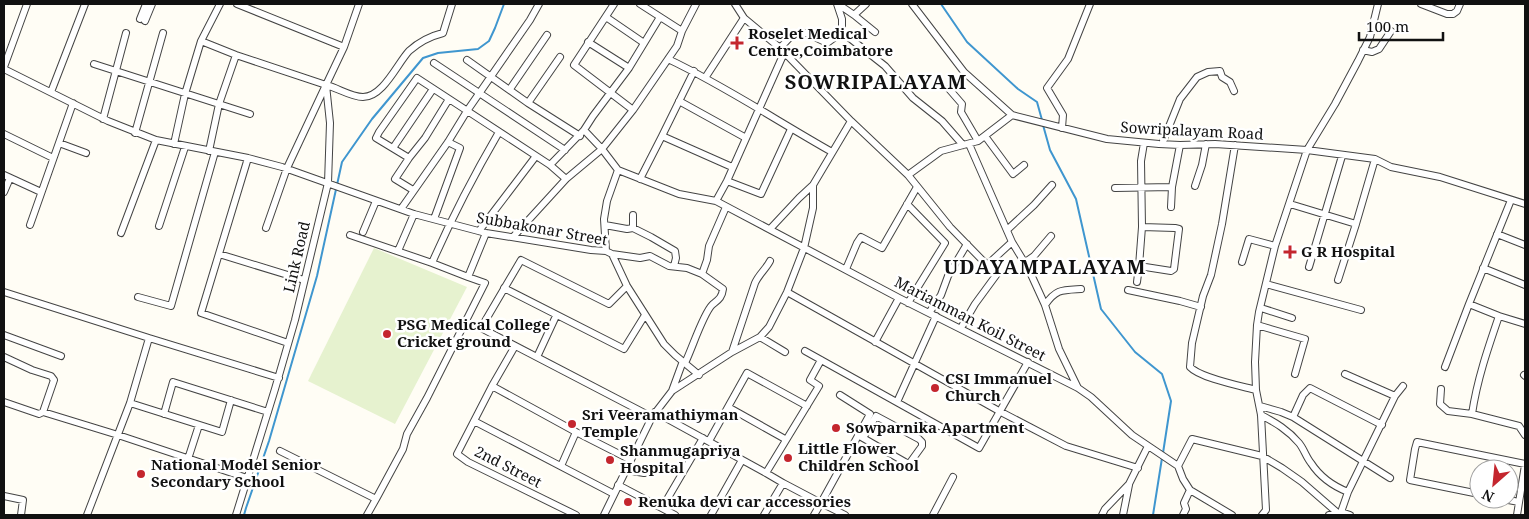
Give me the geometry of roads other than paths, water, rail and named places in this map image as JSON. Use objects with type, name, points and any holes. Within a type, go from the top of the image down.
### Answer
[{"type":"street","points":[[4,68],[27,4]]},
{"type":"street","points":[[51,92],[84,4]]},
{"type":"street","points":[[146,4],[143,20],[152,4]]},
{"type":"street","points":[[174,144],[185,94],[202,41],[220,4]]},
{"type":"street","points":[[237,4],[344,47]]},
{"type":"street","points":[[266,228],[287,168],[344,47],[359,4]]},
{"type":"street","points":[[202,41],[326,85],[337,87],[355,96],[364,97],[373,95],[380,90],[410,51],[425,40],[443,33],[452,4]]},
{"type":"street","points":[[401,208],[448,142],[539,4]]},
{"type":"street","points":[[614,4],[574,66],[633,110]]},
{"type":"street","points":[[640,4],[682,31]]},
{"type":"street","points":[[513,237],[566,179],[602,149],[633,110],[677,46],[682,31],[696,4]]},
{"type":"street","points":[[735,4],[744,18],[782,50],[851,121],[908,175],[950,227],[997,274],[975,304],[961,328]]},
{"type":"street","points":[[838,4],[875,32]]},
{"type":"street","points":[[838,4],[842,19],[842,32]]},
{"type":"street","points":[[854,15],[866,4]]},
{"type":"street","points":[[908,175],[941,151],[978,141],[1012,115],[964,72],[912,4]]},
{"type":"street","points":[[1062,128],[1062,115],[1047,88],[1068,59],[1090,4]]},
{"type":"street","points":[[1262,515],[1266,510],[1261,416],[1256,390],[1255,362],[1257,325],[1266,284],[1275,246],[1307,150],[1335,104],[1364,50],[1370,37],[1378,4]]},
{"type":"street","points":[[1421,4],[1447,14],[1453,14],[1457,11],[1460,4]]},
{"type":"street","points":[[606,17],[644,43]]},
{"type":"street","points":[[550,166],[582,133],[611,94],[660,17]]},
{"type":"street","points":[[705,78],[744,18]]},
{"type":"street","points":[[1364,50],[1372,52],[1379,49],[1391,31]]},
{"type":"street","points":[[467,60],[528,103],[582,133],[602,149],[618,170],[679,194],[716,201],[746,138],[782,50],[794,33],[806,33],[827,43],[842,32]]},
{"type":"street","points":[[842,32],[885,66],[913,98],[942,121],[966,144],[1044,305],[1059,349],[1078,388]]},
{"type":"street","points":[[103,119],[126,33]]},
{"type":"street","points":[[135,133],[163,33]]},
{"type":"street","points":[[510,89],[547,35]]},
{"type":"street","points":[[588,42],[629,68]]},
{"type":"street","points":[[138,297],[171,306],[212,151],[219,104],[236,54]]},
{"type":"street","points":[[528,103],[560,57]]},
{"type":"street","points":[[668,59],[694,71],[832,152]]},
{"type":"street","points":[[434,63],[565,150]]},
{"type":"street","points":[[94,64],[250,114]]},
{"type":"street","name":"Subbakonar Street","points":[[4,68],[103,119],[156,140],[248,158],[287,168],[414,214],[482,232],[609,252],[627,286],[664,344],[698,375]]},
{"type":"street","points":[[640,178],[694,71]]},
{"type":"street","points":[[1162,144],[1180,99],[1197,77],[1208,72],[1220,72],[1230,82],[1234,91]]},
{"type":"street","points":[[410,158],[376,138],[378,132],[417,78],[536,156],[566,179]]},
{"type":"street","name":"Link Road","points":[[236,515],[279,378],[330,184],[330,123],[326,85]]},
{"type":"street","points":[[393,148],[433,88]]},
{"type":"street","points":[[949,89],[962,104],[961,112],[978,141]]},
{"type":"street","points":[[414,190],[395,179],[449,99]]},
{"type":"street","points":[[679,102],[746,138]]},
{"type":"street","points":[[30,225],[73,103]]},
{"type":"street","name":"Sowripalayam Road","points":[[1012,115],[1107,140],[1307,150],[1375,159],[1391,167],[1440,177],[1525,204]]},
{"type":"street","points":[[770,229],[798,198],[813,185],[851,121]]},
{"type":"street","points":[[726,181],[762,194],[791,129]]},
{"type":"street","points":[[432,263],[449,223],[499,132]]},
{"type":"street","points":[[4,134],[53,158]]},
{"type":"street","points":[[662,136],[732,167]]},
{"type":"street","points":[[985,136],[1013,174],[1024,165]]},
{"type":"street","points":[[121,233],[156,140]]},
{"type":"street","points":[[59,142],[86,153]]},
{"type":"street","points":[[434,219],[460,148],[448,142]]},
{"type":"street","points":[[1137,282],[1142,227],[1141,161],[1144,143]]},
{"type":"street","points":[[1195,186],[1206,144]]},
{"type":"street","points":[[1170,207],[1180,145]]},
{"type":"street","points":[[1235,145],[1222,224],[1211,275],[1203,296],[1192,343],[1190,367],[1212,378],[1256,390]]},
{"type":"street","points":[[159,226],[185,147]]},
{"type":"street","points":[[468,277],[482,232],[536,156]]},
{"type":"street","points":[[1309,267],[1342,156]]},
{"type":"street","points":[[248,158],[201,313],[288,342]]},
{"type":"street","points":[[1338,280],[1375,159]]},
{"type":"street","points":[[604,515],[654,414],[672,392],[684,362],[712,305],[718,301],[723,292],[723,289],[702,274],[687,268],[670,266],[650,256],[640,258],[609,252],[604,219],[607,201],[618,170]]},
{"type":"street","points":[[4,192],[7,176],[41,192]]},
{"type":"street","points":[[672,392],[732,352],[760,337],[769,327],[787,292],[804,248],[813,208],[813,185]]},
{"type":"street","points":[[1007,230],[1052,185]]},
{"type":"street","points":[[1115,188],[1141,186],[1172,187]]},
{"type":"street","points":[[846,269],[856,243],[861,237],[882,248],[917,187]]},
{"type":"street","points":[[1445,367],[1511,200]]},
{"type":"street","points":[[363,232],[376,201]]},
{"type":"street","name":"Mariamman Koil Street","points":[[716,201],[908,303],[1078,388],[1091,397],[1132,435],[1178,466]]},
{"type":"street","points":[[906,204],[946,242],[908,303]]},
{"type":"street","points":[[1290,204],[1356,224]]},
{"type":"street","points":[[702,274],[709,246],[726,207]]},
{"type":"street","points":[[398,251],[414,214]]},
{"type":"street","points":[[633,215],[633,228]]},
{"type":"street","points":[[605,225],[627,229],[633,228],[652,237],[674,251],[676,258],[674,266]]},
{"type":"street","points":[[1139,266],[1166,271],[1174,269],[1179,229],[1142,227]]},
{"type":"street","points":[[1497,234],[1525,245]]},
{"type":"street","points":[[350,235],[485,283],[407,434],[403,449],[367,515]]},
{"type":"street","points":[[1024,262],[1034,256],[1051,236]]},
{"type":"street","points":[[1242,262],[1249,239],[1275,246]]},
{"type":"street","points":[[987,265],[1012,242]]},
{"type":"street","points":[[897,402],[915,363],[948,276],[967,244]]},
{"type":"street","points":[[219,254],[304,280]]},
{"type":"street","points":[[627,286],[609,304],[521,260],[481,328],[706,440],[845,515]]},
{"type":"street","points":[[732,352],[755,283],[770,261]]},
{"type":"street","points":[[1483,268],[1525,285]]},
{"type":"street","points":[[1266,284],[1361,310]]},
{"type":"street","points":[[504,288],[624,349],[645,315]]},
{"type":"street","points":[[1044,305],[1052,295],[1061,290],[1081,289]]},
{"type":"street","points":[[1128,290],[1201,307]]},
{"type":"street","points":[[4,292],[279,378]]},
{"type":"street","points":[[787,292],[999,411],[1066,446],[1138,468]]},
{"type":"street","points":[[875,342],[899,298]]},
{"type":"street","points":[[1469,304],[1525,324]]},
{"type":"street","points":[[1261,308],[1292,318]]},
{"type":"street","points":[[537,357],[556,316]]},
{"type":"street","points":[[1472,414],[1474,395],[1499,316]]},
{"type":"street","points":[[1257,325],[1305,339],[1295,374]]},
{"type":"street","points":[[4,335],[61,356]]},
{"type":"street","points":[[760,337],[785,352]]},
{"type":"street","points":[[87,515],[130,403],[149,338]]},
{"type":"street","name":"2nd Street","points":[[515,346],[457,454],[468,462],[576,515]]},
{"type":"street","points":[[805,351],[979,448],[1028,362]]},
{"type":"street","points":[[4,357],[53,378],[54,380],[43,412]]},
{"type":"street","points":[[766,473],[819,386],[810,380],[821,360]]},
{"type":"street","points":[[662,508],[728,407],[747,373],[807,406]]},
{"type":"street","points":[[1345,374],[1395,396]]},
{"type":"street","points":[[164,414],[173,382],[268,412]]},
{"type":"street","points":[[492,386],[631,460]]},
{"type":"street","points":[[1340,515],[1348,492],[1395,396],[1402,386]]},
{"type":"street","points":[[1293,417],[1303,395],[1310,388],[1382,425]]},
{"type":"street","points":[[1441,389],[1440,404],[1448,411],[1496,419],[1519,426],[1525,435]]},
{"type":"street","points":[[840,396],[870,414],[861,436]]},
{"type":"street","points":[[130,403],[222,432],[232,400]]},
{"type":"street","points":[[4,402],[39,414],[43,412],[118,435],[247,478]]},
{"type":"street","points":[[1260,406],[1293,417],[1390,478]]},
{"type":"street","points":[[728,407],[785,439]]},
{"type":"street","points":[[814,515],[861,436],[876,416],[919,439],[922,442],[922,446],[909,464],[861,436]]},
{"type":"street","points":[[1261,416],[1287,430],[1300,444],[1311,464],[1320,475],[1336,488],[1348,492]]},
{"type":"street","points":[[474,421],[614,494]]},
{"type":"street","points":[[188,459],[199,425]]},
{"type":"street","points":[[561,466],[576,432]]},
{"type":"street","points":[[1232,515],[1190,490],[1183,479],[1178,466],[1192,439],[1262,456],[1302,482],[1340,515]]},
{"type":"street","points":[[1469,492],[1410,480],[1414,449],[1417,442],[1500,459]]},
{"type":"street","points":[[1102,515],[1105,509],[1129,484],[1148,446]]},
{"type":"street","points":[[280,451],[376,500]]},
{"type":"street","points":[[711,515],[742,460]]},
{"type":"street","points":[[1519,502],[1525,464]]},
{"type":"street","points":[[626,470],[644,473],[652,471]]},
{"type":"street","points":[[933,515],[954,477]]},
{"type":"street","points":[[764,515],[783,483]]},
{"type":"street","points":[[1123,515],[1129,484]]},
{"type":"street","points":[[618,485],[674,515]]},
{"type":"street","points":[[1183,515],[1186,509],[1184,503],[1190,490]]},
{"type":"street","points":[[4,496],[23,500],[21,515]]},
{"type":"street","points":[[1329,515],[1344,513],[1350,515]]},
{"type":"waterway","points":[[244,515],[269,441],[317,276],[342,162],[372,119],[423,58],[438,53],[478,49],[489,41],[504,4]]},
{"type":"waterway","points":[[941,4],[967,42],[1018,89],[1037,102],[1042,120]]},
{"type":"waterway","points":[[1043,125],[1050,150],[1076,199],[1101,309],[1135,352],[1162,374],[1171,401],[1163,453]]},
{"type":"waterway","points":[[1153,515],[1162,458]]},
{"type":"place","name":"Roselet Medical Centre,Coimbatore","points":[[737,43]]},
{"type":"place","name":"G R Hospital","points":[[1290,252]]},
{"type":"place","name":"PSG Medical College Cricket ground","points":[[387,334]]},
{"type":"place","name":"CSI Immanuel Church","points":[[935,388]]},
{"type":"place","name":"Sri Veeramathiyman Temple","points":[[572,424]]},
{"type":"place","name":"Sowparnika Apartment","points":[[836,428]]},
{"type":"place","name":"Little Flower Children School","points":[[788,458]]},
{"type":"place","name":"Shanmugapriya Hospital","points":[[610,460]]},
{"type":"place","name":"National Model Senior Secondary School","points":[[141,474]]},
{"type":"place","name":"Renuka devi car accessories","points":[[628,502]]},
{"type":"district","name":"SOWRIPALAYAM","points":[[876,82]]},
{"type":"district","name":"UDAYAMPALAYAM","points":[[1045,267]]}]
